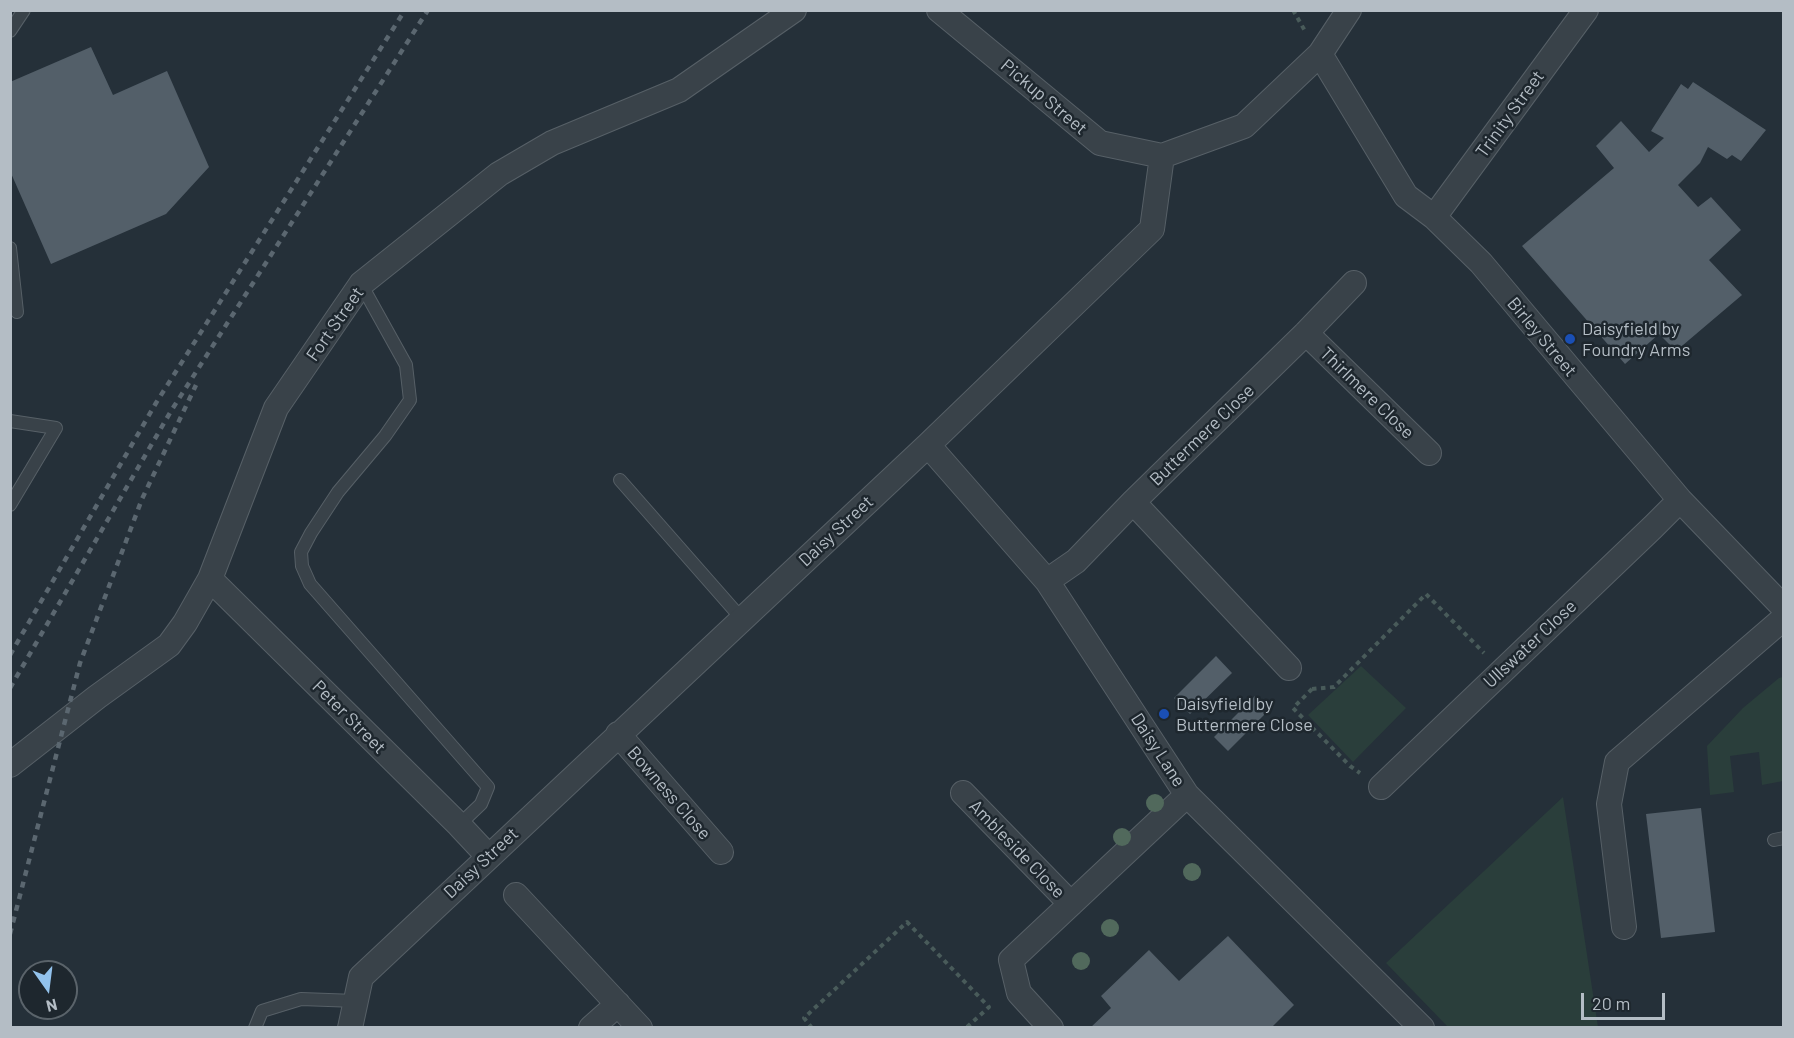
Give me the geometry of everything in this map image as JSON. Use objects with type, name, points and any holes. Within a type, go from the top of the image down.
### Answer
[{"type":"street","name":"Fort Street","points":[[10,765],[97,697],[169,645],[185,623],[210,579],[276,408],[361,284],[500,174],[552,143],[679,90],[794,10]]},
{"type":"street","name":"Pickup Street","points":[[939,10],[1100,143],[1162,156]]},
{"type":"street","points":[[1162,156],[1244,126],[1320,54],[1349,10]]},
{"type":"street","name":"Trinity Street","points":[[1434,217],[1586,10]]},
{"type":"street","name":"Birley Street","points":[[1320,54],[1406,196],[1434,217],[1480,263],[1680,500],[1784,608]]},
{"type":"street","name":"Daisy Street","points":[[350,1028],[361,977],[928,445],[1152,229],[1162,156]]},
{"type":"street","name":"Buttermere Close","points":[[1047,581],[1076,561],[1354,283]]},
{"type":"street","name":"Thirlmere Close","points":[[1306,333],[1429,453]]},
{"type":"street","name":"Daisy Lane","points":[[928,445],[1047,581],[1187,795],[1422,1028]]},
{"type":"street","name":"Ullswater Close","points":[[1380,787],[1680,500]]},
{"type":"street","points":[[1133,502],[1289,668]]},
{"type":"street","name":"Peter Street","points":[[210,579],[488,856]]},
{"type":"street","points":[[1624,927],[1609,804],[1617,762],[1784,618]]},
{"type":"street","name":"Bowness Close","points":[[618,734],[721,852]]},
{"type":"street","name":"Ambleside Close","points":[[963,793],[1071,904]]},
{"type":"street","name":"Ambleside Close","points":[[1043,1025],[1019,993],[1011,960],[1187,795]]},
{"type":"street","points":[[516,895],[640,1028]]},
{"type":"street","points":[[591,1028],[618,1004]]},
{"type":"lane","points":[[10,31],[24,10]]},
{"type":"lane","points":[[10,248],[17,312]]},
{"type":"lane","points":[[361,284],[406,365],[410,400],[385,436],[332,500],[301,552],[302,566],[310,584],[488,788],[481,804],[459,825]]},
{"type":"lane","points":[[10,421],[56,428],[10,505]]},
{"type":"lane","points":[[620,480],[742,619]]},
{"type":"lane","points":[[255,1028],[262,1011],[301,999],[356,1001]]},
{"type":"path","points":[[1380,787],[1350,766],[1293,708],[1312,689],[1334,687],[1426,594],[1502,670]]},
{"type":"path","points":[[1289,668],[1312,689]]},
{"type":"path","points":[[812,1028],[804,1018],[907,922],[989,1006],[966,1028]]},
{"type":"green space","points":[[1361,666],[1406,708],[1353,762],[1308,715]]},
{"type":"green space","points":[[1783,677],[1783,781],[1762,785],[1759,752],[1730,756],[1734,792],[1710,795],[1707,746],[1743,708]]},
{"type":"green space","points":[[1563,797],[1598,1027],[1448,1027],[1386,963]]},
{"type":"building","points":[[91,47],[113,95],[167,71],[209,167],[166,214],[51,264],[10,171],[10,82]]},
{"type":"building","points":[[1693,82],[1766,130],[1741,161],[1732,155],[1727,159],[1708,147],[1700,163],[1678,185],[1698,207],[1711,197],[1741,230],[1709,260],[1742,295],[1676,351],[1659,334],[1625,364],[1522,246],[1614,168],[1596,146],[1621,121],[1649,152],[1664,138],[1651,131],[1681,84],[1688,89]]},
{"type":"building","points":[[1216,656],[1232,673],[1190,714],[1174,698]]},
{"type":"building","points":[[1255,696],[1269,710],[1228,751],[1214,737]]},
{"type":"building","points":[[1701,808],[1715,932],[1661,938],[1646,814]]},
{"type":"building","points":[[1228,936],[1294,1005],[1271,1028],[1090,1028],[1111,1008],[1101,996],[1149,950],[1179,981]]},
{"type":"railway","points":[[10,655],[156,403],[405,10]]},
{"type":"railway","points":[[10,688],[171,411],[428,10]]},
{"type":"railway","points":[[10,934],[80,663],[142,499],[196,385]]},
{"type":"place","name":"Daisyfield by Foundry Arms","points":[[1570,339]]},
{"type":"place","name":"Daisyfield by Buttermere Close","points":[[1164,714]]}]
